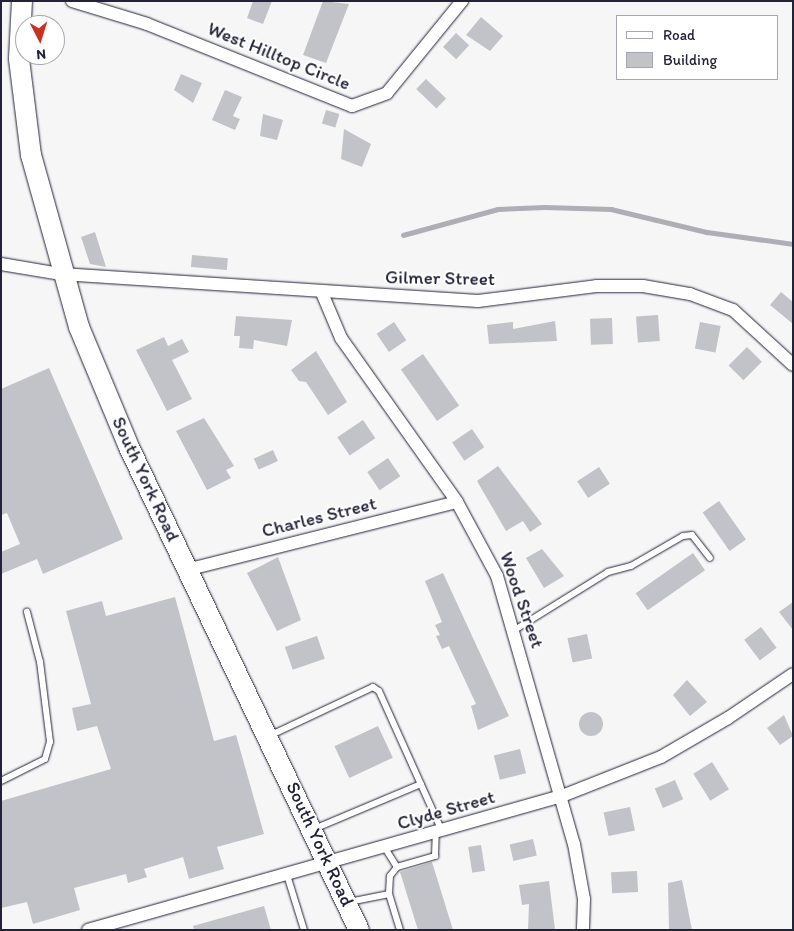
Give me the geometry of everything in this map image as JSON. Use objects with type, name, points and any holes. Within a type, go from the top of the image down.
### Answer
[{"type":"main road","name":"South York Road","points":[[22,1],[19,59],[31,155],[62,274],[128,445],[190,569],[314,829],[359,930]]},
{"type":"street","name":"West Hilltop Circle","points":[[72,1],[147,24],[352,106],[387,93],[462,1]]},
{"type":"street","name":"Gilmer Street","points":[[1,264],[62,274],[478,301],[596,286],[667,289],[734,310],[793,365]]},
{"type":"street","name":"Wood Street","points":[[322,292],[341,338],[457,502],[497,576],[562,796],[584,899],[583,930]]},
{"type":"street","name":"Charles Street","points":[[190,569],[457,502]]},
{"type":"street","name":"Clyde Street","points":[[88,930],[121,925],[562,796],[661,757],[728,718],[793,674]]},
{"type":"lane","points":[[513,631],[608,572],[630,566],[683,536],[692,535],[710,558]]},
{"type":"lane","points":[[1,781],[45,759],[50,742],[40,662],[27,612]]},
{"type":"lane","points":[[269,736],[373,687],[379,691],[421,784],[439,832],[435,856],[397,867],[390,876],[389,894],[400,930]]},
{"type":"lane","points":[[314,829],[421,784]]},
{"type":"lane","points":[[385,848],[397,867]]},
{"type":"lane","points":[[287,875],[304,930]]},
{"type":"lane","points":[[348,902],[389,894]]},
{"type":"building","points":[[253,1],[272,1],[263,24],[247,18]]},
{"type":"building","points":[[323,1],[349,4],[326,63],[303,55]]},
{"type":"building","points":[[481,17],[503,36],[490,51],[466,35]]},
{"type":"building","points":[[456,33],[469,45],[456,59],[443,47]]},
{"type":"building","points":[[181,74],[202,83],[193,103],[174,90]]},
{"type":"building","points":[[426,79],[446,98],[436,109],[416,89]]},
{"type":"building","points":[[225,90],[242,97],[233,116],[240,119],[235,130],[212,120]]},
{"type":"building","points":[[326,110],[339,114],[335,127],[322,123]]},
{"type":"building","points":[[263,114],[283,120],[277,140],[260,136]]},
{"type":"building","points":[[344,129],[371,144],[362,167],[341,159]]},
{"type":"building","points":[[95,232],[106,267],[90,264],[81,237]]},
{"type":"building","points":[[192,255],[228,258],[227,270],[191,267]]},
{"type":"building","points":[[781,292],[793,302],[793,324],[770,305]]},
{"type":"building","points":[[658,315],[660,341],[638,342],[636,317]]},
{"type":"building","points":[[236,316],[292,320],[287,346],[254,340],[253,349],[239,348],[240,336],[234,336]]},
{"type":"building","points":[[612,318],[613,344],[591,345],[590,319]]},
{"type":"building","points":[[555,321],[557,341],[489,344],[487,325],[513,322],[513,329]]},
{"type":"building","points":[[394,322],[406,340],[389,352],[377,334]]},
{"type":"building","points":[[700,322],[721,326],[715,353],[695,349]]},
{"type":"building","points":[[164,337],[168,346],[182,339],[189,352],[172,360],[192,399],[167,411],[136,350]]},
{"type":"building","points":[[747,347],[762,362],[743,380],[729,365]]},
{"type":"building","points":[[316,351],[347,402],[328,415],[306,382],[299,381],[291,370]]},
{"type":"building","points":[[423,354],[459,406],[437,421],[401,369]]},
{"type":"building","points":[[49,368],[123,539],[43,574],[37,559],[1,574],[1,552],[20,544],[7,513],[1,515],[1,389]]},
{"type":"building","points":[[204,418],[234,466],[226,470],[231,478],[207,490],[176,431]]},
{"type":"building","points":[[363,420],[375,438],[350,456],[337,437]]},
{"type":"building","points":[[472,429],[484,447],[464,461],[452,442]]},
{"type":"building","points":[[273,450],[278,461],[259,470],[254,459]]},
{"type":"building","points":[[388,458],[400,476],[380,490],[367,472]]},
{"type":"building","points":[[498,466],[542,524],[530,532],[523,521],[506,531],[477,481]]},
{"type":"building","points":[[599,467],[610,484],[588,498],[577,481]]},
{"type":"building","points":[[719,501],[746,540],[730,551],[703,512]]},
{"type":"building","points":[[542,549],[564,576],[544,588],[526,558]]},
{"type":"building","points":[[693,553],[705,570],[648,610],[636,593]]},
{"type":"building","points":[[278,557],[301,620],[277,631],[247,573]]},
{"type":"building","points":[[443,573],[509,716],[478,730],[471,706],[476,704],[449,646],[442,649],[436,636],[440,635],[435,625],[442,622],[425,581]]},
{"type":"building","points":[[175,597],[214,741],[236,735],[264,834],[217,847],[224,869],[189,879],[183,857],[144,869],[147,877],[128,883],[126,874],[74,888],[80,910],[33,924],[27,902],[1,908],[1,801],[111,769],[97,726],[77,731],[72,708],[91,704],[66,611],[102,601],[106,616]]},
{"type":"building","points":[[793,602],[793,630],[779,612]]},
{"type":"building","points":[[761,627],[777,648],[760,660],[744,640]]},
{"type":"building","points":[[587,634],[592,658],[573,663],[567,638]]},
{"type":"building","points":[[317,636],[325,659],[293,670],[285,647]]},
{"type":"building","points":[[687,680],[707,702],[690,716],[673,695]]},
{"type":"building","points":[[591,712],[600,715],[603,724],[600,733],[591,736],[582,733],[579,724],[582,715]]},
{"type":"building","points":[[784,715],[793,736],[780,745],[767,728]]},
{"type":"building","points":[[378,726],[393,758],[349,778],[334,746]]},
{"type":"building","points":[[520,749],[526,773],[500,780],[494,756]]},
{"type":"building","points":[[712,762],[729,789],[710,801],[693,774]]},
{"type":"building","points":[[675,780],[683,799],[663,808],[655,789]]},
{"type":"building","points":[[630,807],[635,830],[609,836],[604,813]]},
{"type":"building","points":[[533,839],[537,856],[513,861],[510,844]]},
{"type":"building","points":[[481,845],[485,871],[472,873],[468,847]]},
{"type":"building","points":[[432,862],[453,930],[418,930],[400,872]]},
{"type":"building","points":[[637,871],[638,892],[612,893],[611,872]]},
{"type":"building","points":[[682,880],[692,930],[669,930],[668,883]]},
{"type":"building","points":[[549,881],[555,930],[528,930],[529,904],[522,905],[519,885]]},
{"type":"building","points":[[264,906],[271,930],[194,930],[193,926]]},
{"type":"waterway","points":[[403,235],[498,209],[545,207],[611,209],[707,232],[793,244]]}]
